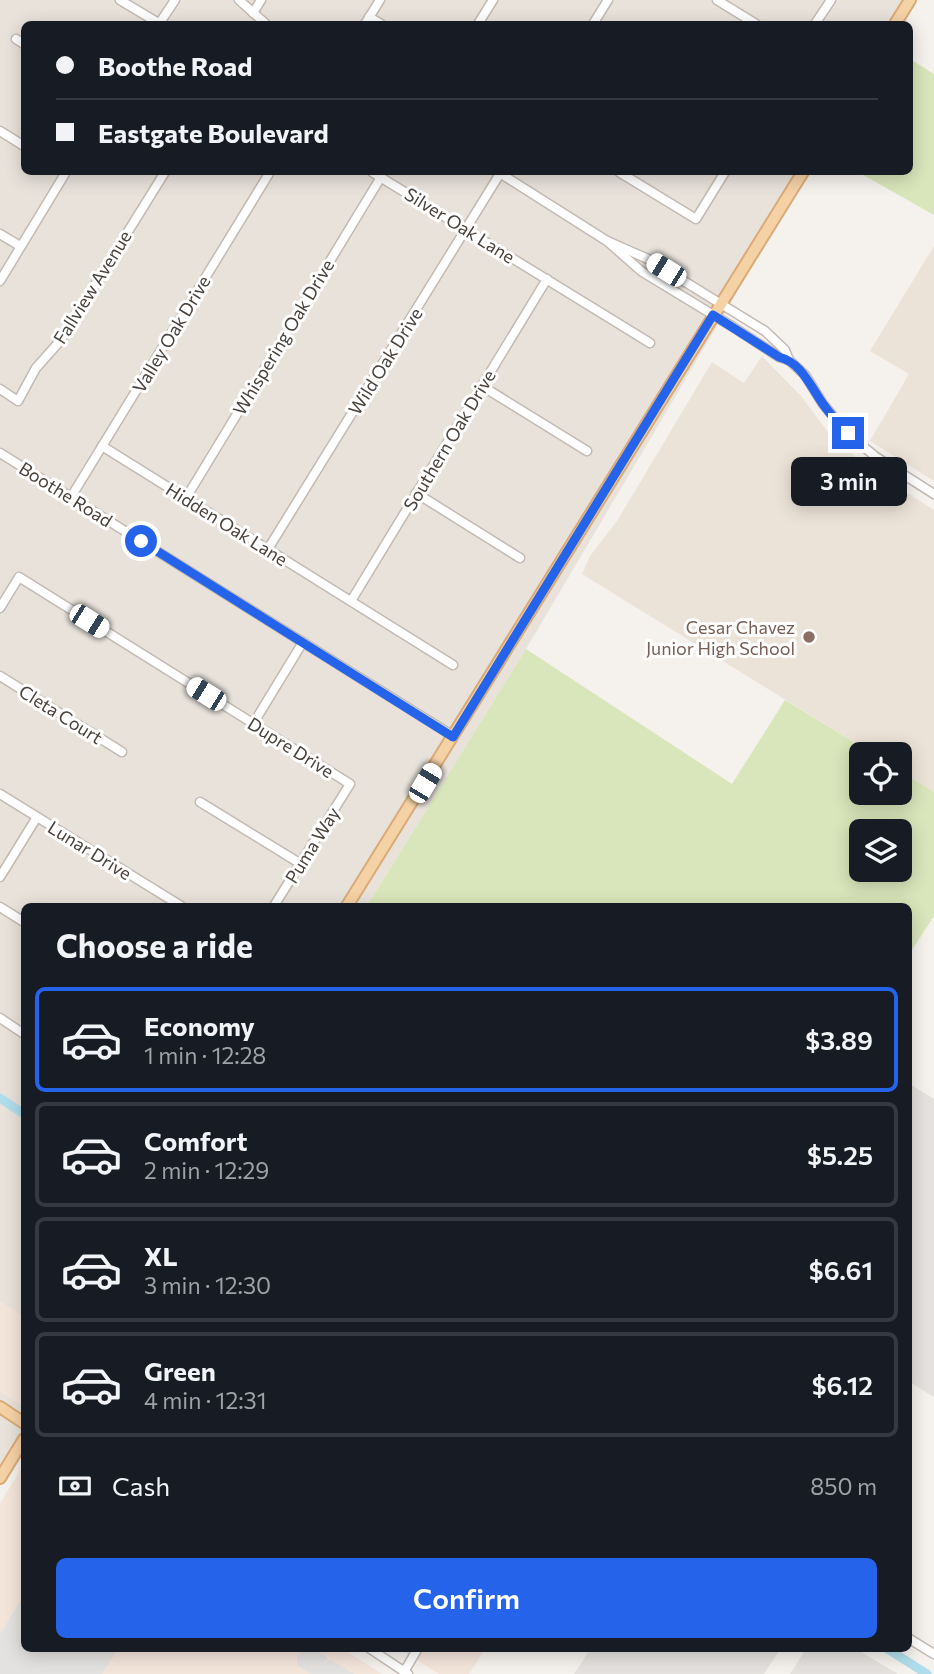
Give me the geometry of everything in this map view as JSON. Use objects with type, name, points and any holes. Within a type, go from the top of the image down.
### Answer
[{"type":"main road","points":[[897,21],[910,0]]},
{"type":"main road","points":[[349,903],[801,175]]},
{"type":"main road","points":[[0,1407],[21,1421]]},
{"type":"main road","points":[[0,1478],[21,1444]]},
{"type":"street","points":[[120,0],[155,21]]},
{"type":"street","points":[[162,21],[175,0]]},
{"type":"street","points":[[239,0],[262,21]]},
{"type":"street","points":[[253,13],[261,0]]},
{"type":"street","points":[[367,21],[380,0]]},
{"type":"street","points":[[480,21],[493,0]]},
{"type":"street","points":[[595,21],[608,0]]},
{"type":"street","points":[[717,0],[751,21]]},
{"type":"street","points":[[818,21],[831,0]]},
{"type":"street","points":[[16,39],[21,42]]},
{"type":"street","points":[[0,131],[21,144]]},
{"type":"street","points":[[0,281],[64,175]]},
{"type":"street","name":"Fallview Avenue","points":[[0,389],[18,401],[36,368],[60,341],[163,175]]},
{"type":"street","name":"Valley Oak Drive","points":[[71,497],[268,175]]},
{"type":"street","name":"Silver Oak Lane","points":[[378,175],[649,343]]},
{"type":"street","name":"Wild Oak Drive","points":[[268,550],[498,175]]},
{"type":"street","points":[[505,175],[607,241],[641,271],[779,357],[789,360]]},
{"type":"street","points":[[624,175],[696,219],[723,175]]},
{"type":"street","name":"Whispering Oak Drive","points":[[186,498],[382,177]]},
{"type":"street","points":[[0,234],[20,247]]},
{"type":"street","points":[[607,241],[648,259],[765,331],[805,375],[823,404],[848,433],[876,457],[934,494]]},
{"type":"street","name":"Southern Oak Drive","points":[[351,601],[547,279]]},
{"type":"street","points":[[482,386],[587,451]]},
{"type":"street","name":"Hidden Oak Lane","points":[[102,446],[453,665]]},
{"type":"street","name":"Boothe Road","points":[[0,453],[453,737]]},
{"type":"street","points":[[416,494],[520,558]]},
{"type":"street","name":"Dupre Drive","points":[[0,608],[19,577],[350,784]]},
{"type":"street","points":[[253,724],[303,642]]},
{"type":"street","name":"Cleta Court","points":[[0,677],[122,752]]},
{"type":"street","name":"Puma Way","points":[[276,903],[350,784]]},
{"type":"street","name":"Lunar Drive","points":[[0,794],[176,903]]},
{"type":"street","points":[[200,802],[301,864]]},
{"type":"street","points":[[0,877],[37,817]]},
{"type":"street","points":[[0,906],[21,920]]},
{"type":"street","points":[[0,1018],[21,1032]]},
{"type":"street","points":[[912,1640],[934,1654]]},
{"type":"street","points":[[375,1652],[406,1673],[416,1652]]},
{"type":"shaded area","points":[[0,0],[910,0],[897,21],[21,21],[21,175],[806,175],[526,649],[369,903],[21,903],[21,1433],[0,1466]]},
{"type":"shaded area","points":[[934,246],[934,481],[870,441],[909,374],[870,351]]},
{"type":"shaded area","name":"Cesar Chavez Junior High School","points":[[762,356],[801,396],[828,432],[853,455],[934,510],[934,792],[912,778],[912,742],[854,742],[582,574],[590,556],[617,521],[712,362],[744,383]]},
{"type":"shaded area","points":[[912,1085],[934,1099],[934,1397],[912,1383]]},
{"type":"shaded area","points":[[0,1301],[21,1315],[21,1405],[0,1392]]},
{"type":"shaded area","points":[[21,1469],[21,1652],[348,1652],[382,1674],[0,1674],[0,1503]]},
{"type":"shaded area","points":[[21,1600],[21,1652],[116,1652],[102,1674],[0,1674],[0,1634]]},
{"type":"shaded area","points":[[301,1652],[319,1652],[326,1656],[323,1664],[331,1660],[354,1674],[311,1674],[297,1665],[297,1657]]},
{"type":"shaded area","points":[[404,1652],[483,1652],[469,1674],[439,1674]]},
{"type":"shaded area","points":[[588,1652],[778,1652],[764,1674],[574,1674]]},
{"type":"shaded area","points":[[804,1652],[861,1652],[898,1674],[790,1674]]},
{"type":"green space","points":[[913,61],[934,74],[934,215],[863,175],[913,175]]},
{"type":"green space","points":[[526,649],[732,784],[785,700],[853,742],[849,742],[849,805],[912,805],[912,778],[934,792],[934,916],[912,950],[912,903],[369,903]]},
{"type":"waterway","points":[[0,1098],[21,1112]]},
{"type":"waterway","points":[[892,1652],[927,1674]]},
{"type":"place","name":"Cesar Chavez Junior High School","points":[[809,637]]},
{"type":"route","points":[[141,541],[453,737],[713,315],[779,357],[789,360],[805,375],[823,404],[848,433]]}]
